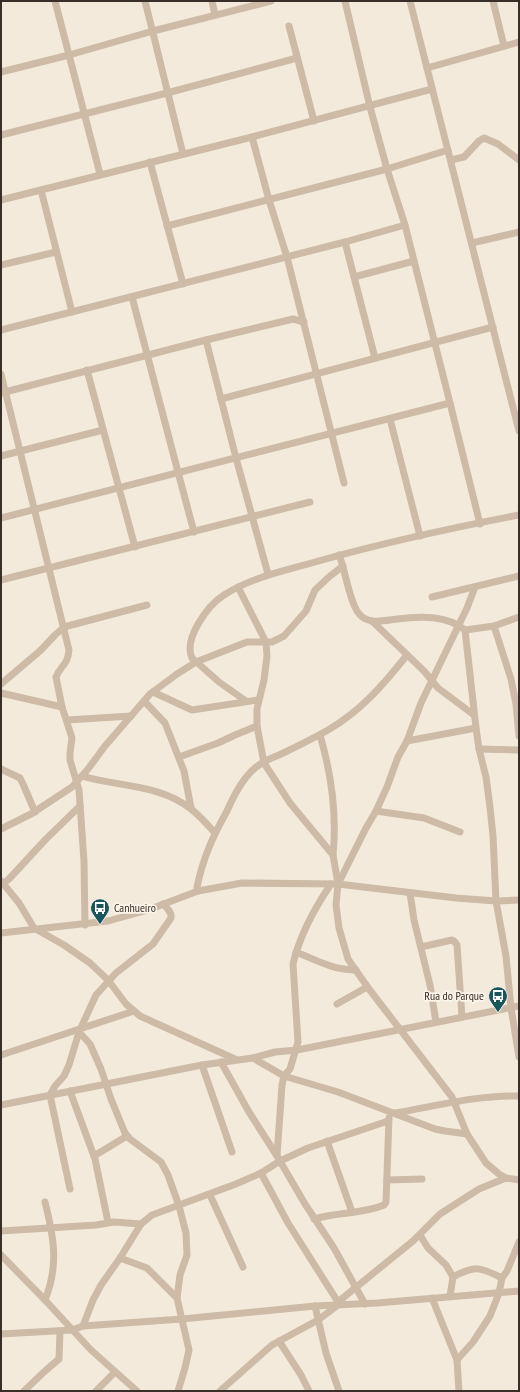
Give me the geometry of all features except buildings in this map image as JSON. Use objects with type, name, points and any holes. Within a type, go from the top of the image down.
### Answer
[{"type":"street","points":[[55,1],[100,174]]},
{"type":"street","points":[[145,1],[183,154]]},
{"type":"street","points":[[212,1],[216,15]]},
{"type":"street","points":[[1,71],[69,55],[153,31],[271,1]]},
{"type":"street","points":[[345,1],[370,107],[387,169],[405,225],[480,524]]},
{"type":"street","points":[[410,1],[519,431]]},
{"type":"street","points":[[493,1],[504,46]]},
{"type":"street","points":[[289,26],[314,121]]},
{"type":"street","points":[[428,68],[519,42]]},
{"type":"street","points":[[1,135],[297,58]]},
{"type":"street","points":[[1,200],[370,107],[432,89]]},
{"type":"street","points":[[252,137],[269,200],[287,257],[344,483]]},
{"type":"street","points":[[451,160],[464,157],[479,141],[484,138],[498,144],[519,160]]},
{"type":"street","points":[[166,226],[387,169],[448,150]]},
{"type":"street","points":[[150,162],[166,226],[183,284]]},
{"type":"street","points":[[41,190],[72,312]]},
{"type":"street","points":[[1,330],[345,242],[405,225]]},
{"type":"street","points":[[472,243],[519,232]]},
{"type":"street","points":[[345,242],[375,358]]},
{"type":"street","points":[[1,265],[56,252]]},
{"type":"street","points":[[354,277],[414,261]]},
{"type":"street","points":[[132,296],[194,532]]},
{"type":"street","points":[[293,320],[301,311]]},
{"type":"street","points":[[3,393],[206,340],[293,320],[304,322]]},
{"type":"street","points":[[221,399],[493,327]]},
{"type":"street","points":[[206,340],[236,458],[268,574]]},
{"type":"street","points":[[87,370],[134,547]]},
{"type":"street","points":[[1,374],[3,393],[20,451],[70,650],[66,663],[57,672],[56,677],[62,707],[72,738],[70,760],[77,782],[80,806],[84,861],[85,924]]},
{"type":"street","points":[[1,518],[390,419],[450,402]]},
{"type":"street","points":[[390,419],[420,536]]},
{"type":"street","points":[[1,456],[103,430]]},
{"type":"street","points":[[1,580],[252,518],[310,502]]},
{"type":"street","points":[[246,701],[219,682],[196,662],[189,653],[194,632],[202,617],[223,595],[268,574],[373,546],[519,515]]},
{"type":"street","points":[[339,555],[353,603],[358,612],[364,618],[372,621],[432,680],[438,688],[474,716]]},
{"type":"street","points":[[1,829],[34,812],[72,787],[144,701],[153,692],[196,662],[247,642],[272,642],[284,636],[306,610],[315,590],[343,566]]},
{"type":"street","points":[[432,597],[519,576]]},
{"type":"street","points":[[238,587],[266,642],[267,656],[264,680],[257,709],[257,726],[264,762],[290,803],[333,855]]},
{"type":"street","points":[[279,1159],[280,1107],[284,1076],[290,1069],[296,1050],[298,1035],[293,964],[296,952],[306,925],[318,904],[335,884],[376,812],[398,758],[407,741],[421,703],[467,608],[475,587]]},
{"type":"street","points":[[1,684],[41,650],[64,627],[147,605]]},
{"type":"street","points":[[372,621],[403,618],[443,619],[458,625],[465,630],[494,626],[519,617]]},
{"type":"street","points":[[494,626],[511,679],[516,704],[519,736]]},
{"type":"street","points":[[465,630],[474,716],[479,748],[486,777],[493,836],[496,901],[515,1007],[519,1057]]},
{"type":"street","points":[[198,892],[197,887],[200,872],[206,853],[215,832],[245,779],[256,767],[264,762],[320,735],[349,717],[385,682],[407,655]]},
{"type":"street","points":[[153,692],[192,710],[258,700]]},
{"type":"street","points":[[1,693],[62,707]]},
{"type":"street","points":[[144,701],[165,724],[184,771],[190,808]]},
{"type":"street","points":[[67,720],[94,720],[131,716]]},
{"type":"street","points":[[179,757],[223,742],[235,735],[257,726]]},
{"type":"street","points":[[407,741],[476,728]]},
{"type":"street","points":[[320,735],[325,752],[332,799],[336,905],[339,928],[348,959],[455,1102],[467,1134],[486,1163],[506,1178],[519,1180]]},
{"type":"street","points":[[479,748],[519,750]]},
{"type":"street","points":[[1,769],[20,778],[34,812]]},
{"type":"street","points":[[82,776],[98,781],[152,790],[190,808],[215,832]]},
{"type":"street","points":[[80,806],[2,883],[19,903],[34,928],[90,962],[108,980],[126,1004],[140,1016],[235,1060]]},
{"type":"street","points":[[376,812],[424,818],[460,832]]},
{"type":"street","points":[[1,933],[34,928],[108,921],[131,916],[198,892],[242,883],[335,884],[410,894],[496,901],[519,900]]},
{"type":"street","points":[[410,894],[414,920],[430,985],[436,1022]]},
{"type":"street","points":[[70,1189],[50,1095],[66,1070],[79,1031],[96,995],[108,980],[153,944],[167,925],[172,914],[163,904]]},
{"type":"street","points":[[421,947],[452,940],[456,942],[462,1018]]},
{"type":"street","points":[[296,952],[334,968],[356,970]]},
{"type":"street","points":[[337,1004],[367,986]]},
{"type":"street","points":[[1,1105],[106,1083],[202,1065],[253,1058],[275,1052],[296,1050],[515,1007]]},
{"type":"street","points":[[1,1055],[79,1031],[134,1011]]},
{"type":"street","points":[[79,1031],[90,1044],[127,1136],[161,1162],[168,1175],[179,1206],[186,1234],[187,1255],[180,1275],[177,1298],[189,1350],[178,1391]]},
{"type":"street","points":[[253,1058],[284,1076],[338,1092],[434,1129],[467,1134]]},
{"type":"street","points":[[221,1062],[249,1112],[279,1159],[314,1219],[334,1248],[365,1304]]},
{"type":"street","points":[[202,1065],[232,1152]]},
{"type":"street","points":[[70,1091],[94,1156],[108,1222]]},
{"type":"street","points":[[392,1113],[455,1102],[500,1096],[519,1096]]},
{"type":"street","points":[[314,1219],[362,1211],[384,1205],[386,1202],[388,1121],[392,1113]]},
{"type":"street","points":[[83,1326],[96,1294],[141,1224],[152,1215],[210,1195],[262,1173],[279,1159],[388,1121]]},
{"type":"street","points":[[94,1156],[127,1136]]},
{"type":"street","points":[[327,1141],[352,1212]]},
{"type":"street","points":[[262,1173],[288,1223],[338,1304]]},
{"type":"street","points":[[220,1391],[272,1345],[318,1320],[338,1304],[356,1287],[420,1235],[440,1214],[453,1204],[506,1178]]},
{"type":"street","points":[[387,1180],[422,1179]]},
{"type":"street","points":[[210,1195],[243,1267]]},
{"type":"street","points":[[45,1202],[54,1243],[55,1265],[45,1300]]},
{"type":"street","points":[[1,1231],[96,1225],[108,1222],[141,1224]]},
{"type":"street","points":[[420,1235],[428,1248],[442,1260],[453,1277],[450,1296]]},
{"type":"street","points":[[457,1360],[473,1342],[490,1316],[499,1293],[502,1278],[519,1242]]},
{"type":"street","points":[[1,1255],[72,1330],[136,1391]]},
{"type":"street","points":[[120,1258],[146,1268],[177,1298]]},
{"type":"street","points":[[453,1277],[468,1269],[476,1268],[483,1269],[502,1278]]},
{"type":"street","points":[[1,1334],[72,1330],[83,1326],[182,1319],[338,1304],[365,1304],[519,1291]]},
{"type":"street","points":[[432,1298],[457,1360],[459,1391]]},
{"type":"street","points":[[315,1306],[326,1353],[339,1391]]},
{"type":"street","points":[[24,1391],[60,1359],[60,1331]]},
{"type":"street","points":[[279,1341],[301,1375],[309,1391]]},
{"type":"street","points":[[96,1391],[115,1372]]},
{"type":"place","name":"Canhueiro","points":[[100,925]]},
{"type":"place","name":"Rua do Parque","points":[[498,1013]]}]
